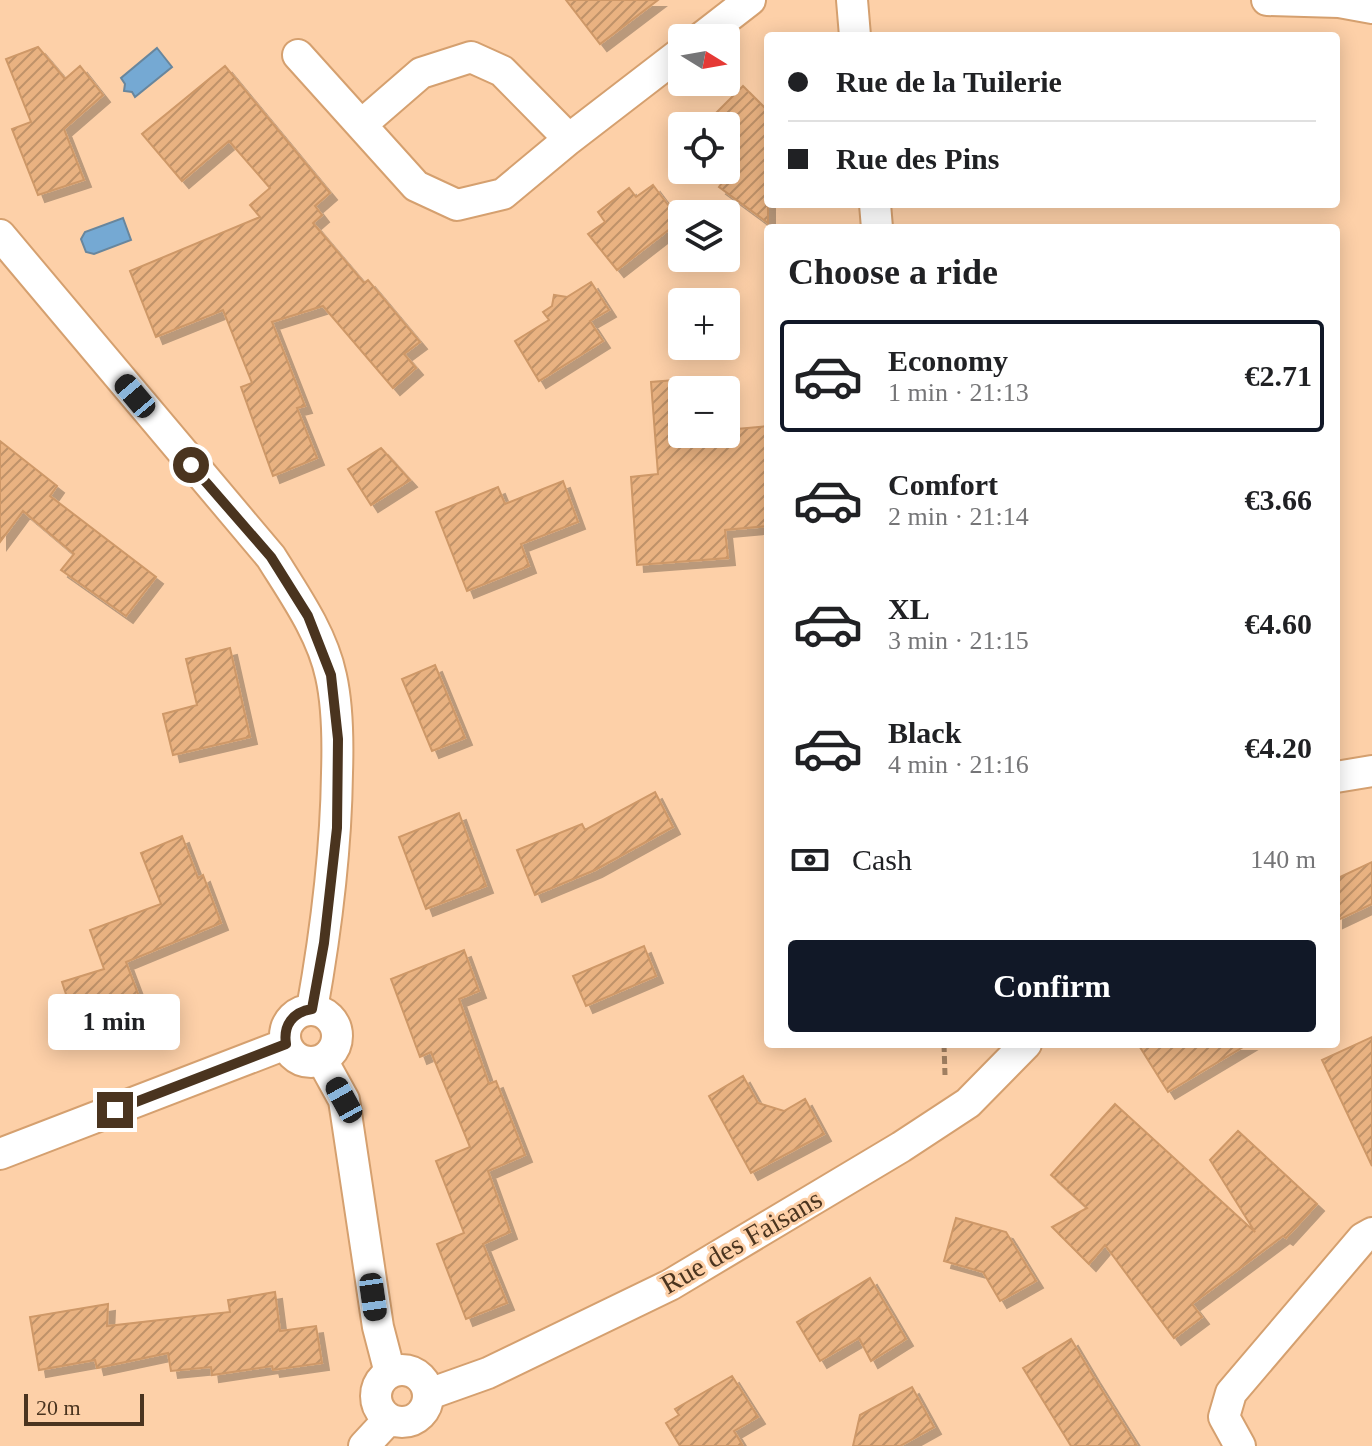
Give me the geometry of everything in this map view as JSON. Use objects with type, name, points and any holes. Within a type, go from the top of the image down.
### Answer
[{"type":"street","points":[[719,24],[750,0]]},
{"type":"street","points":[[1267,0],[1339,2],[1372,8]]},
{"type":"street","points":[[847,1],[854,32]]},
{"type":"street","points":[[298,55],[416,186],[457,205],[503,194],[668,63]]},
{"type":"street","points":[[361,125],[421,73],[471,57],[502,71],[569,139]]},
{"type":"street","points":[[0,235],[271,557],[308,616],[331,675],[338,739],[337,828],[324,943],[312,1009]]},
{"type":"street","points":[[1340,776],[1372,771]]},
{"type":"street","points":[[312,1009],[328,1015],[337,1030],[335,1048],[322,1060],[305,1062],[297,1058],[286,1044],[285,1035],[290,1020],[296,1014],[312,1009]]},
{"type":"street","points":[[0,1154],[286,1044]]},
{"type":"street","name":"Rue des Faisans","points":[[429,1394],[488,1373],[670,1285],[901,1147],[968,1103],[1019,1048]]},
{"type":"street","points":[[322,1060],[344,1100],[378,1327],[390,1373]]},
{"type":"street","points":[[1240,1446],[1224,1417],[1231,1393],[1363,1238],[1372,1233]]},
{"type":"street","points":[[398,1370],[415,1373],[422,1378],[429,1394],[425,1410],[413,1421],[404,1422],[389,1419],[377,1404],[376,1395],[378,1386],[390,1373],[398,1370]]},
{"type":"street","points":[[364,1446],[389,1419]]},
{"type":"water","points":[[157,48],[172,67],[135,97],[132,92],[124,91],[125,84],[121,78]]},
{"type":"water","points":[[123,218],[131,240],[94,254],[86,252],[81,239],[85,232]]},
{"type":"building","points":[[566,0],[658,0],[600,44]]},
{"type":"building","points":[[38,47],[65,79],[80,66],[103,95],[64,129],[84,180],[38,195],[12,129],[31,122],[6,59]]},
{"type":"building","points":[[225,66],[330,193],[315,206],[322,215],[313,223],[364,283],[368,280],[420,342],[404,354],[416,368],[393,388],[323,306],[272,322],[305,406],[297,408],[317,458],[273,476],[241,387],[252,383],[223,310],[156,337],[130,271],[260,217],[250,205],[270,188],[229,141],[182,181],[142,134]]},
{"type":"building","points":[[743,86],[764,107],[764,208],[768,208],[768,223],[719,187],[721,184],[740,184],[740,112],[717,112],[733,96],[740,96]]},
{"type":"building","points":[[653,185],[668,205],[668,230],[617,270],[588,234],[605,222],[598,212],[629,188],[636,197]]},
{"type":"building","points":[[591,282],[609,310],[590,321],[603,341],[539,381],[515,341],[549,320],[543,312],[552,306],[554,295],[567,297]]},
{"type":"building","points":[[668,381],[668,448],[740,448],[740,429],[764,426],[764,526],[725,530],[728,558],[637,565],[631,477],[658,474],[651,382]]},
{"type":"building","points":[[0,441],[57,486],[50,496],[156,577],[126,616],[61,570],[74,554],[23,511],[0,542]]},
{"type":"building","points":[[381,448],[410,480],[371,505],[348,469]]},
{"type":"building","points":[[563,481],[578,522],[521,544],[529,566],[467,591],[436,512],[498,487],[505,504]]},
{"type":"building","points":[[230,648],[250,737],[173,755],[163,714],[197,705],[186,659]]},
{"type":"building","points":[[435,665],[465,738],[432,751],[402,679]]},
{"type":"building","points":[[655,792],[673,827],[595,870],[535,895],[517,850],[582,824],[585,830]]},
{"type":"building","points":[[459,813],[486,886],[426,909],[399,837]]},
{"type":"building","points":[[182,836],[198,878],[203,875],[221,923],[126,962],[141,1002],[76,1025],[62,982],[104,969],[90,930],[161,904],[141,853]]},
{"type":"building","points":[[1372,862],[1372,904],[1340,919],[1340,877]]},
{"type":"building","points":[[644,946],[656,976],[586,1006],[573,976]]},
{"type":"building","points":[[464,950],[479,991],[459,999],[489,1084],[496,1081],[525,1155],[488,1171],[510,1232],[483,1244],[507,1303],[466,1319],[437,1244],[464,1233],[436,1161],[470,1147],[431,1052],[420,1057],[391,979]]},
{"type":"building","points":[[1372,1037],[1372,1166],[1322,1060]]},
{"type":"building","points":[[1140,1048],[1241,1048],[1168,1092]]},
{"type":"building","points":[[743,1076],[758,1103],[784,1111],[805,1099],[824,1134],[751,1173],[709,1096]]},
{"type":"building","points":[[1115,1104],[1255,1232],[1210,1160],[1238,1131],[1317,1204],[1286,1238],[1283,1236],[1192,1304],[1202,1317],[1174,1338],[1105,1245],[1089,1264],[1052,1227],[1087,1208],[1051,1175]]},
{"type":"building","points":[[956,1218],[1006,1232],[1036,1281],[1000,1301],[983,1272],[944,1261]]},
{"type":"building","points":[[870,1278],[906,1339],[871,1361],[859,1338],[820,1361],[797,1322]]},
{"type":"building","points":[[275,1292],[280,1331],[316,1326],[322,1363],[273,1370],[272,1366],[212,1375],[211,1367],[171,1371],[168,1353],[97,1368],[95,1360],[39,1370],[30,1317],[108,1304],[107,1326],[230,1312],[228,1300]]},
{"type":"building","points":[[1071,1339],[1137,1446],[1071,1446],[1023,1368]]},
{"type":"building","points":[[732,1376],[758,1417],[734,1431],[743,1446],[680,1446],[666,1423],[679,1415],[675,1409]]},
{"type":"building","points":[[912,1387],[934,1427],[900,1446],[853,1446],[860,1415]]},
{"type":"route","points":[[115,1110],[286,1044],[286,1027],[290,1020],[296,1014],[312,1009],[324,943],[337,828],[338,739],[331,675],[308,616],[271,557],[191,465]]}]
